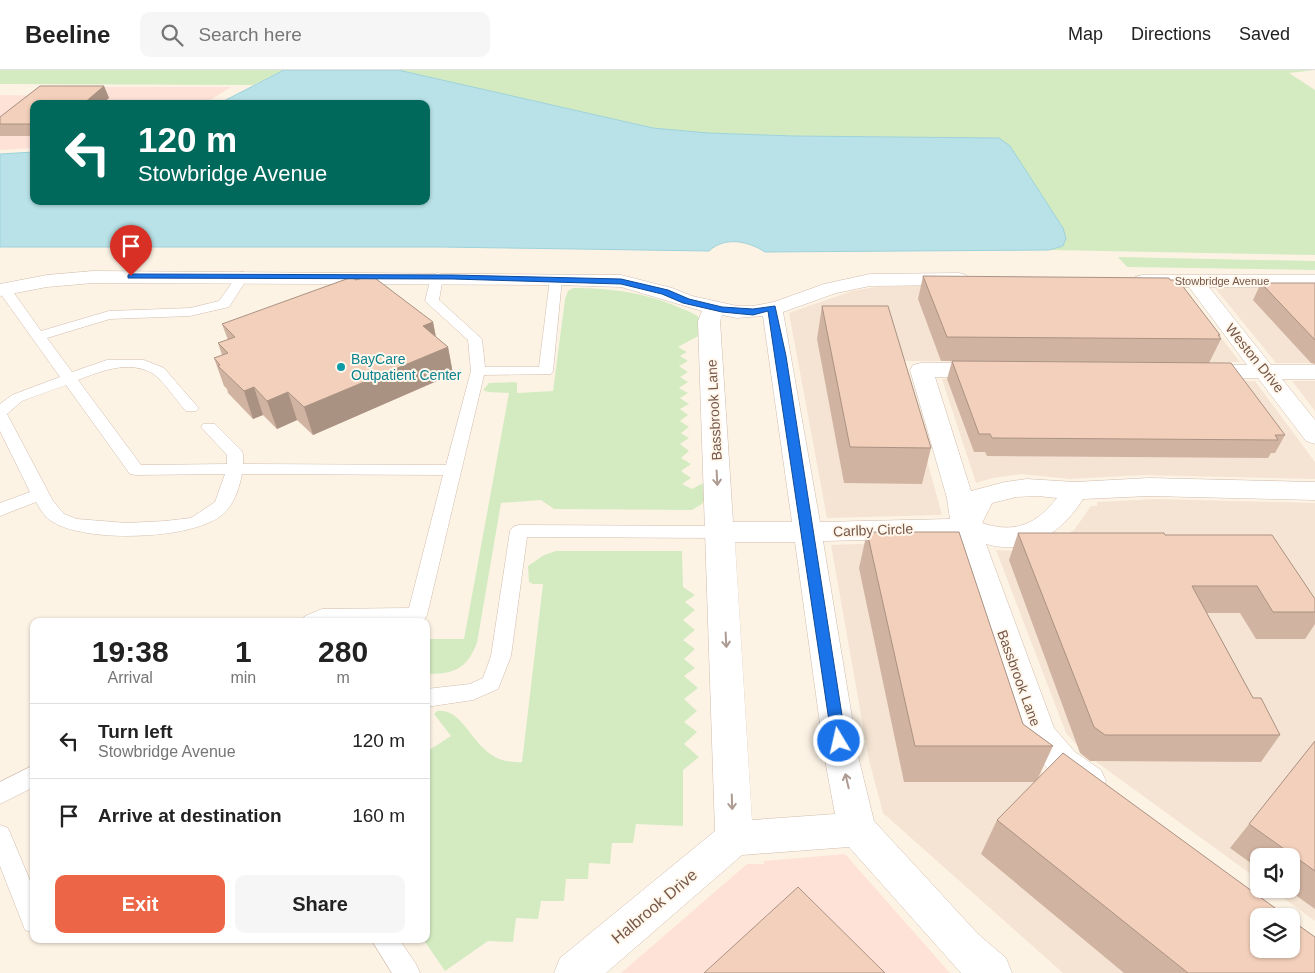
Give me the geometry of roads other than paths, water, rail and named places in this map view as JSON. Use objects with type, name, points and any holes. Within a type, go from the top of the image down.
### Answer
[{"type":"street","points":[[2,289],[86,277],[243,276],[556,279],[621,281],[665,292],[686,301],[714,308],[737,312],[753,312],[772,308],[831,288],[870,280],[974,280]]},
{"type":"street","name":"Stowbridge Avenue","points":[[1120,281],[1315,281]]},
{"type":"street","name":"Weston Drive","points":[[1195,281],[1315,436]]},
{"type":"street","name":"Bassbrook Lane","points":[[714,308],[709,322],[734,839]]},
{"type":"street","points":[[772,308],[781,356],[842,760],[857,828],[964,948],[991,973]]},
{"type":"street","name":"Bassbrook Lane","points":[[1009,370],[921,370],[960,498],[966,528],[1040,736],[1063,763],[1109,797]]},
{"type":"street","points":[[1177,371],[1315,372]]},
{"type":"street","points":[[966,528],[981,497],[1002,490],[1025,486],[1075,491],[1150,487],[1315,491]]},
{"type":"street","name":"Carlby Circle","points":[[720,532],[966,528],[988,535],[1008,538],[1034,532],[1053,522],[1066,507],[1075,491]]},
{"type":"street","points":[[734,839],[857,828]]},
{"type":"street","name":"Halbrook Drive","points":[[575,973],[734,839]]},
{"type":"lane","points":[[38,336],[109,315],[190,312],[224,304],[243,276]]},
{"type":"lane","points":[[318,618],[322,616],[417,615],[478,371],[475,339],[432,300],[437,277]]},
{"type":"lane","points":[[478,371],[546,371],[556,279]]},
{"type":"lane","points":[[2,289],[136,470],[453,470]]},
{"type":"lane","points":[[191,408],[159,371],[139,363],[107,364],[17,398],[0,414],[40,494],[52,513],[62,520],[74,524],[124,529],[171,527],[196,522],[219,509],[228,492],[235,469],[235,454],[209,427]]},
{"type":"lane","points":[[0,510],[40,494]]},
{"type":"lane","points":[[430,697],[473,692],[491,683],[501,656],[519,531],[720,532]]},
{"type":"lane","points":[[0,794],[30,777]]},
{"type":"lane","points":[[0,836],[30,911]]},
{"type":"lane","points":[[387,943],[407,973]]},
{"type":"water","points":[[284,70],[398,70],[653,128],[708,133],[793,136],[999,138],[1010,146],[1063,228],[1066,238],[1063,246],[1049,250],[765,252],[751,245],[737,242],[722,243],[709,251],[440,247],[0,247],[0,154],[30,152],[30,205],[430,205],[430,100],[226,100]]},
{"type":"place","name":"BayCare Outpatient Center","points":[[341,367]]}]
